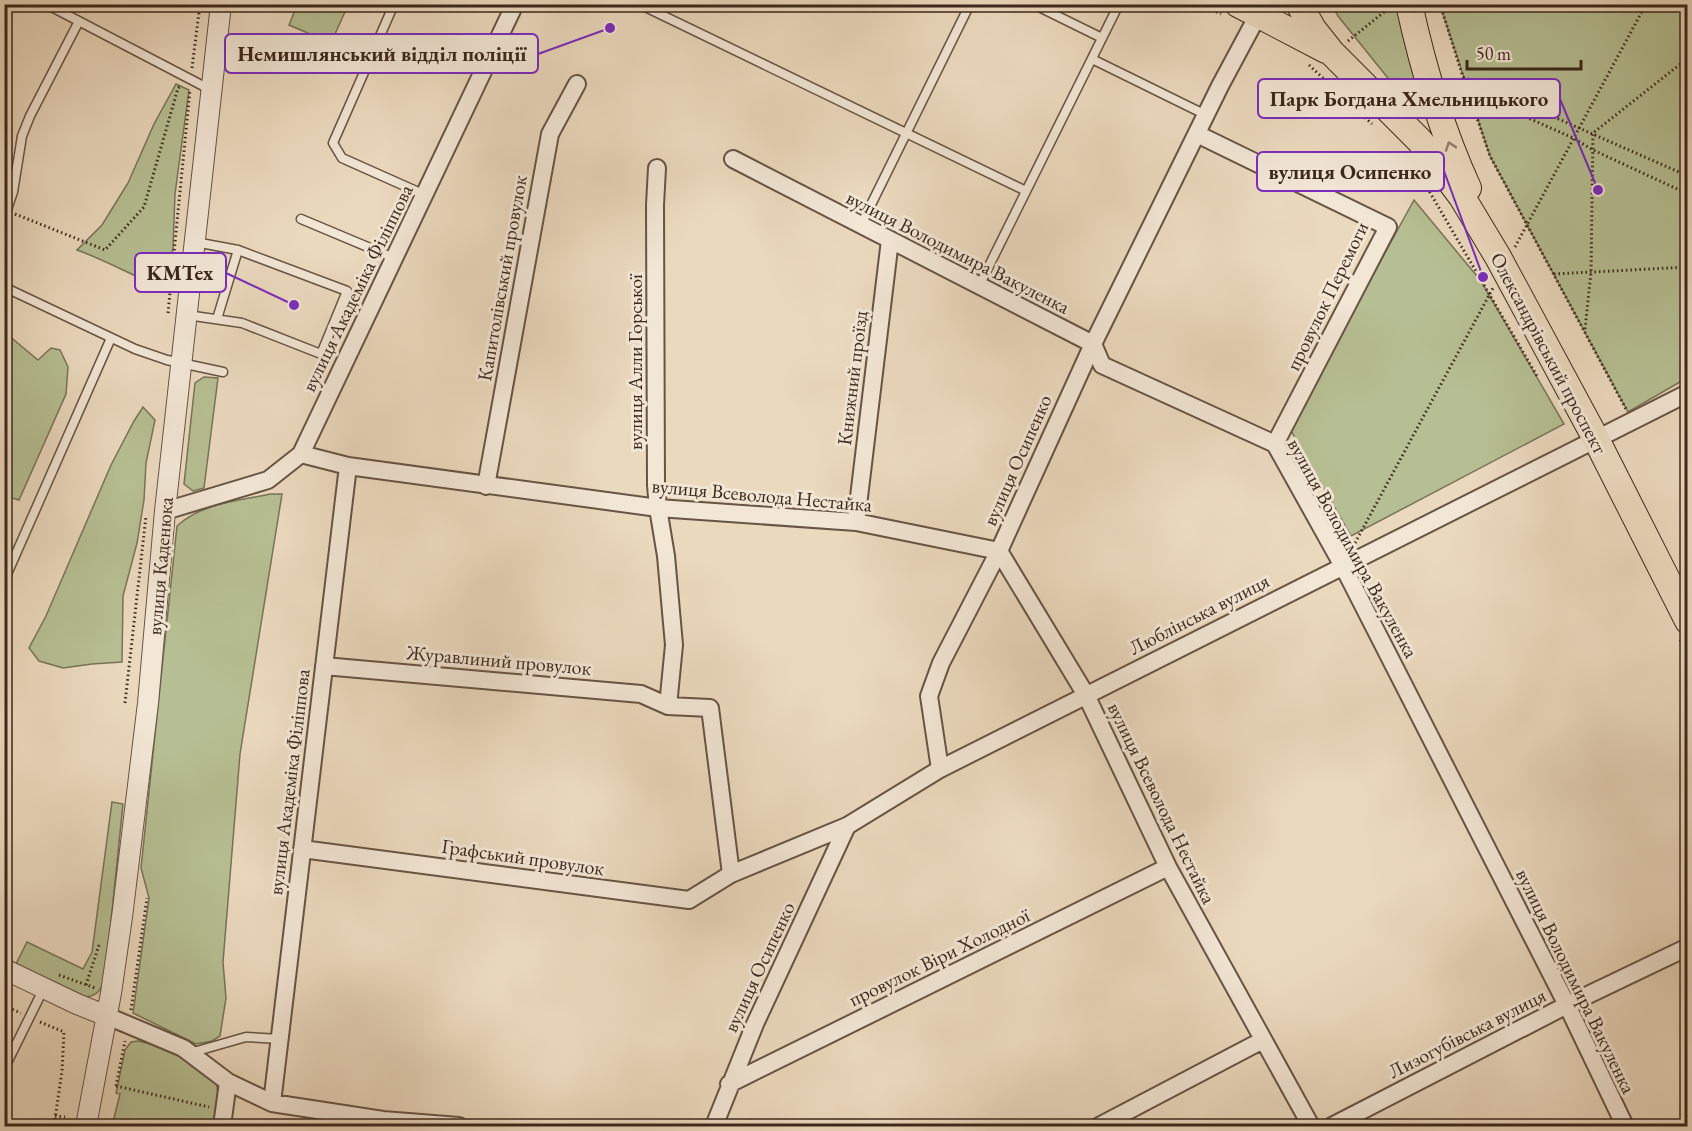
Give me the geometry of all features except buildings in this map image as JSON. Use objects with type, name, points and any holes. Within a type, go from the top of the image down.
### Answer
[{"type":"main road","name":"Олександрівський проспект","points":[[1299,4],[1313,29],[1332,53],[1420,141],[1462,197],[1498,257],[1596,439],[1688,621]]},
{"type":"main road","points":[[1409,4],[1425,71],[1455,158],[1498,257]]},
{"type":"main road","name":"Олександрівський проспект","points":[[1254,8],[1332,53]]},
{"type":"street","name":"вулиця Каденюка","points":[[86,1126],[107,1016],[122,917],[148,702],[165,511],[221,4]]},
{"type":"street","name":"вулиця Академіка Філіппова","points":[[165,511],[268,480],[301,454],[515,4]]},
{"type":"street","name":"вулиця Осипенко","points":[[940,769],[929,696],[941,663],[999,551],[1093,344],[1197,134],[1254,8]]},
{"type":"street","name":"Капитолівський провулок","points":[[486,486],[550,134],[577,84]]},
{"type":"street","name":"провулок Перемоги","points":[[1197,134],[1388,227],[1275,444]]},
{"type":"street","name":"вулиця Володимира Вакуленка","points":[[733,159],[1093,344],[1102,365],[1275,444],[1343,566],[1567,1005],[1625,1126]]},
{"type":"street","name":"вулиця Алли Горської","points":[[657,168],[655,205],[658,508],[666,556],[674,645],[668,706]]},
{"type":"street","name":"Книжний проїзд","points":[[856,522],[890,240]]},
{"type":"street","name":"Люблінська вулиця","points":[[730,874],[847,826],[940,769],[1688,393]]},
{"type":"street","name":"вулиця Всеволода Нестайка","points":[[301,454],[348,466],[658,508],[856,522],[999,551],[1086,694],[1168,867],[1311,1126]]},
{"type":"street","name":"вулиця Академіка Філіппова","points":[[272,1104],[348,466]]},
{"type":"street","name":"Журавлиний провулок","points":[[324,666],[641,694],[668,706]]},
{"type":"street","points":[[668,706],[710,708],[730,874]]},
{"type":"street","name":"вулиця Осипенко","points":[[714,1126],[729,1084],[847,826]]},
{"type":"street","name":"Графський провулок","points":[[302,849],[689,900],[730,874]]},
{"type":"street","name":"провулок Віри Холодної","points":[[729,1084],[1168,867]]},
{"type":"street","name":"Лизогубівська вулиця","points":[[1332,1126],[1567,1005],[1688,947]]},
{"type":"street","points":[[4,969],[183,1048],[228,1082],[272,1104],[383,1123],[459,1126]]},
{"type":"street","points":[[1099,1126],[1263,1040]]},
{"type":"street","points":[[224,1118],[228,1082]]},
{"type":"lane","points":[[46,4],[212,91]]},
{"type":"lane","points":[[394,4],[333,143],[342,158],[425,195]]},
{"type":"lane","points":[[639,4],[1026,190]]},
{"type":"lane","points":[[861,225],[970,4]]},
{"type":"lane","points":[[1032,4],[1102,38]]},
{"type":"lane","points":[[979,286],[1119,4]]},
{"type":"lane","points":[[6,214],[21,136],[79,21]]},
{"type":"lane","points":[[1092,59],[1206,115]]},
{"type":"lane","points":[[301,219],[394,258]]},
{"type":"lane","points":[[187,315],[242,324],[321,354],[347,291],[238,250],[195,242]]},
{"type":"lane","points":[[217,319],[238,250]]},
{"type":"lane","points":[[4,287],[145,352],[223,372]]},
{"type":"lane","points":[[4,581],[111,338]]},
{"type":"lane","points":[[4,1069],[45,987]]},
{"type":"lane","points":[[189,1053],[246,1037],[280,1039]]},
{"type":"path","points":[[1332,53],[1393,4]]},
{"type":"path","points":[[1440,4],[1490,156],[1632,421]]},
{"type":"path","points":[[1593,133],[1688,58]]},
{"type":"path","points":[[1304,60],[1375,126]]},
{"type":"path","points":[[1463,77],[1688,176]]},
{"type":"path","points":[[6,214],[105,250],[144,207],[178,88],[191,80]]},
{"type":"path","points":[[1468,91],[1573,138],[1593,150],[1688,194]]},
{"type":"path","points":[[1584,331],[1591,272],[1593,133]]},
{"type":"path","points":[[1420,174],[1489,295]]},
{"type":"path","points":[[1554,274],[1688,267]]},
{"type":"path","points":[[147,898],[129,1026],[115,1086],[224,1118]]},
{"type":"path","points":[[54,1126],[62,1071],[64,1032]]},
{"type":"path","points":[[55,1116],[65,1117]]},
{"type":"green space","points":[[297,5],[348,5],[331,43],[289,25]]},
{"type":"green space","points":[[1332,5],[1402,5],[1421,103],[1420,110],[1416,113],[1338,16]]},
{"type":"green space","points":[[1440,5],[1687,5],[1687,378],[1628,412],[1490,156]]},
{"type":"green space","points":[[176,84],[189,90],[175,194],[173,247],[167,289],[77,250],[102,225],[128,183],[154,124]]},
{"type":"green space","points":[[1414,200],[1481,281],[1564,424],[1351,536],[1289,427]]},
{"type":"green space","points":[[8,335],[38,360],[51,348],[60,350],[68,367],[66,394],[19,500],[5,496],[5,409],[11,388],[5,379],[5,337]]},
{"type":"green space","points":[[204,377],[218,378],[204,488],[193,491],[184,484],[195,383]]},
{"type":"green space","points":[[143,407],[155,420],[146,463],[144,500],[137,543],[123,596],[122,662],[63,668],[39,661],[29,648],[46,616],[111,465]]},
{"type":"green space","points":[[270,494],[282,494],[240,754],[223,962],[226,998],[220,1036],[212,1041],[196,1044],[133,1013],[149,898],[141,868],[177,526],[187,518],[209,508]]},
{"type":"green space","points":[[112,802],[123,804],[106,970],[99,991],[86,997],[16,964],[27,942],[83,969],[92,952]]},
{"type":"green space","points":[[138,1041],[172,1049],[216,1080],[218,1094],[215,1126],[112,1126],[120,1094],[116,1093],[125,1050],[131,1042]]},
{"type":"place","name":"Немишлянський відділ поліції","points":[[610,28]]},
{"type":"place","name":"Парк Богдана Хмельницького","points":[[1598,190]]},
{"type":"place","name":"вулиця Осипенко","points":[[1483,277]]},
{"type":"place","name":"KMTex","points":[[294,305]]}]
